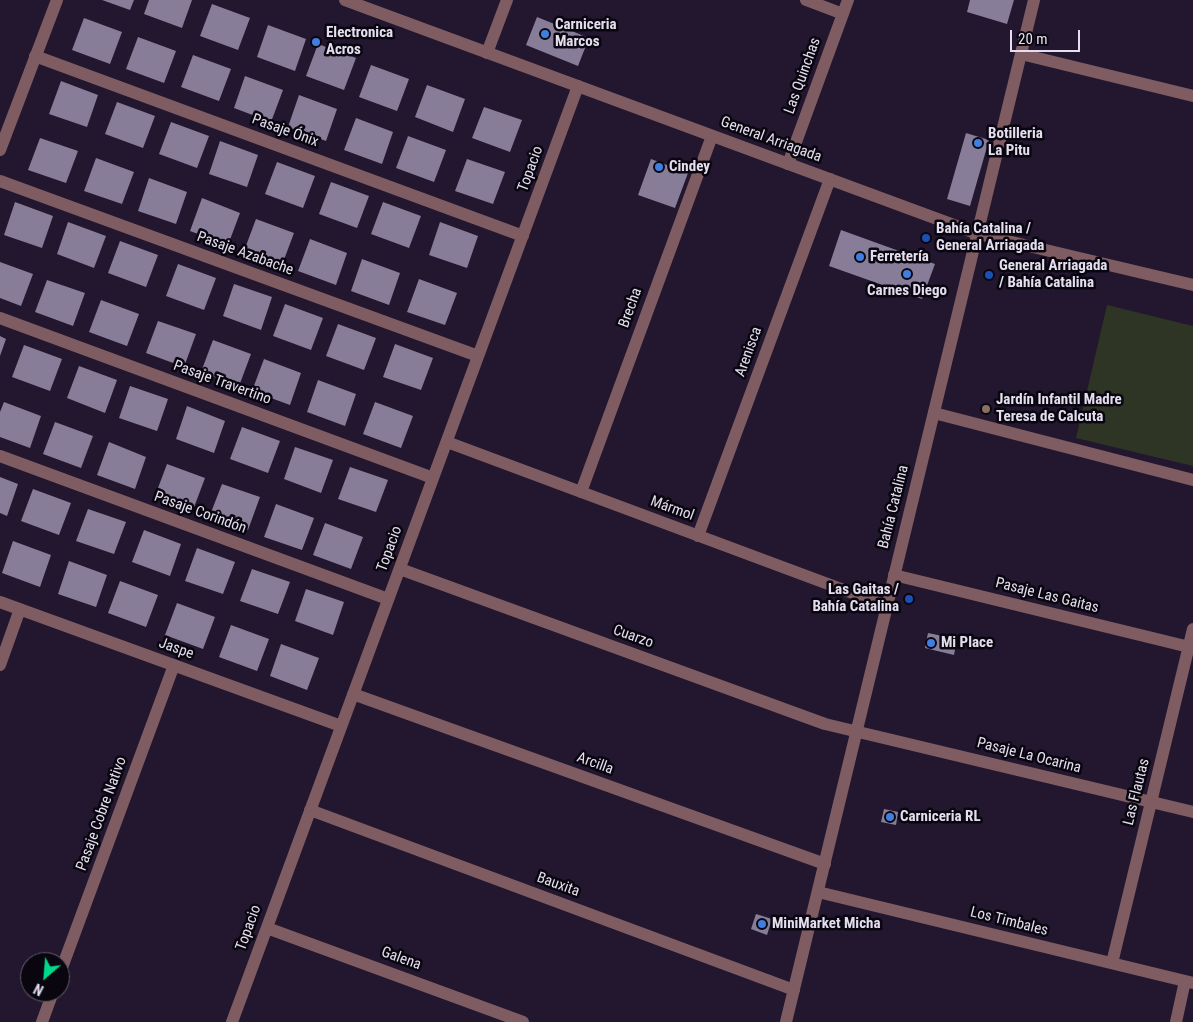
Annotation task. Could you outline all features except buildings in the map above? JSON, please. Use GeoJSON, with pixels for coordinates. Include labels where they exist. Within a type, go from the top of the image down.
{"type":"FeatureCollection","features":[{"type":"Feature","properties":{"kind":"street"},"geometry":{"type":"LineString","coordinates":[[0,150],[57,0]]}},
{"type":"Feature","properties":{"kind":"street","name":"General Arriagada"},"geometry":{"type":"LineString","coordinates":[[345,0],[978,234],[1193,285]]}},
{"type":"Feature","properties":{"kind":"street"},"geometry":{"type":"LineString","coordinates":[[487,52],[507,0]]}},
{"type":"Feature","properties":{"kind":"street"},"geometry":{"type":"LineString","coordinates":[[806,0],[843,14]]}},
{"type":"Feature","properties":{"kind":"street","name":"Las Quinchas"},"geometry":{"type":"LineString","coordinates":[[788,164],[848,0]]}},
{"type":"Feature","properties":{"kind":"street","name":"Bahía Catalina"},"geometry":{"type":"LineString","coordinates":[[786,1022],[1034,0]]}},
{"type":"Feature","properties":{"kind":"street"},"geometry":{"type":"LineString","coordinates":[[1021,54],[1193,96]]}},
{"type":"Feature","properties":{"kind":"street","name":"Pasaje Ónix"},"geometry":{"type":"LineString","coordinates":[[35,56],[523,236]]}},
{"type":"Feature","properties":{"kind":"street","name":"Topacio"},"geometry":{"type":"LineString","coordinates":[[232,1022],[578,86]]}},
{"type":"Feature","properties":{"kind":"street","name":"Brecha"},"geometry":{"type":"LineString","coordinates":[[581,492],[712,136]]}},
{"type":"Feature","properties":{"kind":"street","name":"Arenisca"},"geometry":{"type":"LineString","coordinates":[[698,536],[830,180]]}},
{"type":"Feature","properties":{"kind":"street","name":"Pasaje Azabache"},"geometry":{"type":"LineString","coordinates":[[0,181],[478,356]]}},
{"type":"Feature","properties":{"kind":"street","name":"Pasaje Travertino"},"geometry":{"type":"LineString","coordinates":[[0,318],[433,478]]}},
{"type":"Feature","properties":{"kind":"street"},"geometry":{"type":"LineString","coordinates":[[934,413],[1193,480]]}},
{"type":"Feature","properties":{"kind":"street","name":"Mármol"},"geometry":{"type":"LineString","coordinates":[[447,442],[887,606]]}},
{"type":"Feature","properties":{"kind":"street","name":"Pasaje Corindón"},"geometry":{"type":"LineString","coordinates":[[0,456],[388,599]]}},
{"type":"Feature","properties":{"kind":"street","name":"Cuarzo"},"geometry":{"type":"LineString","coordinates":[[400,569],[825,724],[857,732]]}},
{"type":"Feature","properties":{"kind":"street","name":"Pasaje Las Gaitas"},"geometry":{"type":"LineString","coordinates":[[894,575],[1191,648]]}},
{"type":"Feature","properties":{"kind":"street","name":"Jaspe"},"geometry":{"type":"LineString","coordinates":[[0,602],[342,726]]}},
{"type":"Feature","properties":{"kind":"street"},"geometry":{"type":"LineString","coordinates":[[0,665],[20,609]]}},
{"type":"Feature","properties":{"kind":"street","name":"Las Flautas"},"geometry":{"type":"LineString","coordinates":[[1112,963],[1191,648],[1193,629]]}},
{"type":"Feature","properties":{"kind":"street","name":"Pasaje Cobre Nativo"},"geometry":{"type":"LineString","coordinates":[[68,952],[174,665]]}},
{"type":"Feature","properties":{"kind":"street","name":"Arcilla"},"geometry":{"type":"LineString","coordinates":[[354,694],[825,864]]}},
{"type":"Feature","properties":{"kind":"street","name":"Pasaje La Ocarina"},"geometry":{"type":"LineString","coordinates":[[857,732],[1193,812]]}},
{"type":"Feature","properties":{"kind":"street","name":"Bauxita"},"geometry":{"type":"LineString","coordinates":[[310,810],[794,990]]}},
{"type":"Feature","properties":{"kind":"street","name":"Los Timbales"},"geometry":{"type":"LineString","coordinates":[[818,892],[1189,982]]}},
{"type":"Feature","properties":{"kind":"street","name":"Galena"},"geometry":{"type":"LineString","coordinates":[[267,928],[523,1022]]}},
{"type":"Feature","properties":{"kind":"street"},"geometry":{"type":"LineString","coordinates":[[1176,1022],[1189,982]]}},
{"type":"Feature","properties":{"kind":"street"},"geometry":{"type":"LineString","coordinates":[[42,1022],[49,1002]]}},
{"type":"Feature","properties":{"kind":"green space"},"geometry":{"type":"Polygon","coordinates":[[[1107,305],[1193,326],[1193,466],[1076,438],[1107,305]]]}},
{"type":"Feature","properties":{"kind":"place","name":"Carniceria Marcos"},"geometry":{"type":"Point","coordinates":[545,34]}},
{"type":"Feature","properties":{"kind":"place","name":"Electronica Acros"},"geometry":{"type":"Point","coordinates":[316,42]}},
{"type":"Feature","properties":{"kind":"place","name":"Botilleria La Pitu"},"geometry":{"type":"Point","coordinates":[978,143]}},
{"type":"Feature","properties":{"kind":"place","name":"Cindey"},"geometry":{"type":"Point","coordinates":[659,167]}},
{"type":"Feature","properties":{"kind":"place","name":"Bahía Catalina / General Arriagada"},"geometry":{"type":"Point","coordinates":[926,238]}},
{"type":"Feature","properties":{"kind":"place","name":"Ferretería"},"geometry":{"type":"Point","coordinates":[860,257]}},
{"type":"Feature","properties":{"kind":"place","name":"Carnes Diego"},"geometry":{"type":"Point","coordinates":[907,274]}},
{"type":"Feature","properties":{"kind":"place","name":"General Arriagada / Bahía Catalina"},"geometry":{"type":"Point","coordinates":[989,275]}},
{"type":"Feature","properties":{"kind":"place","name":"Jardín Infantil Madre Teresa de Calcuta"},"geometry":{"type":"Point","coordinates":[986,409]}},
{"type":"Feature","properties":{"kind":"place","name":"Las Gaitas / Bahía Catalina"},"geometry":{"type":"Point","coordinates":[909,599]}},
{"type":"Feature","properties":{"kind":"place","name":"Mi Place"},"geometry":{"type":"Point","coordinates":[931,643]}},
{"type":"Feature","properties":{"kind":"place","name":"Carniceria RL"},"geometry":{"type":"Point","coordinates":[890,817]}},
{"type":"Feature","properties":{"kind":"place","name":"MiniMarket Micha"},"geometry":{"type":"Point","coordinates":[762,924]}}]}
